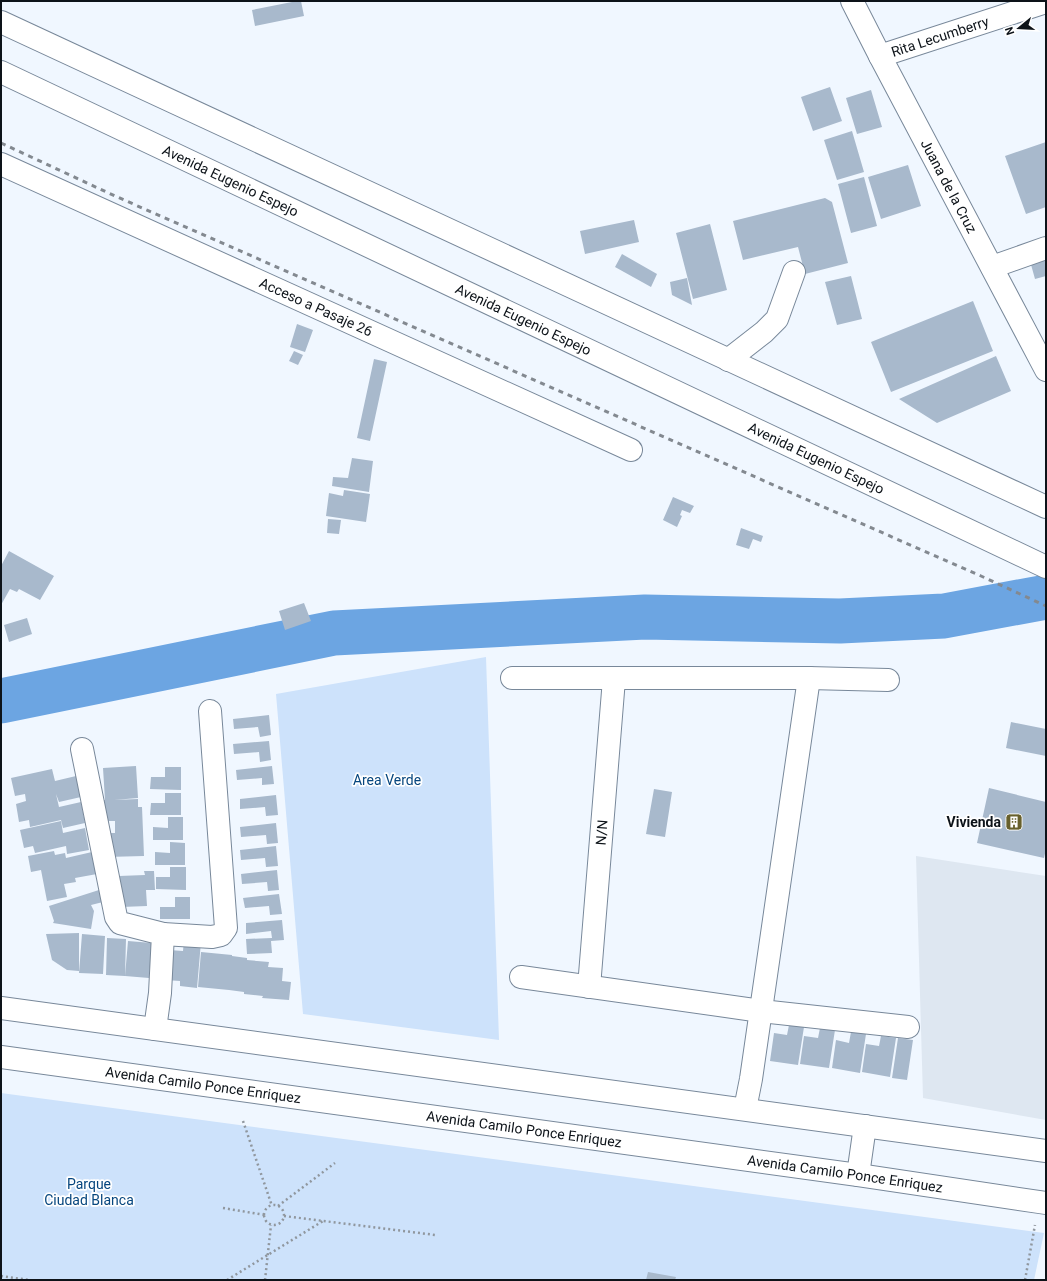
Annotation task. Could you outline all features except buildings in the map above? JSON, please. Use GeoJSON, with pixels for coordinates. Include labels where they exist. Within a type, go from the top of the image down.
{"type":"FeatureCollection","features":[{"type":"Feature","properties":{"kind":"main road","name":"Juana de la Cruz"},"geometry":{"type":"LineString","coordinates":[[852,1],[1046,370]]}},
{"type":"Feature","properties":{"kind":"main road","name":"Rita Lecumberry"},"geometry":{"type":"LineString","coordinates":[[880,56],[1046,2]]}},
{"type":"Feature","properties":{"kind":"main road"},"geometry":{"type":"LineString","coordinates":[[1,22],[1046,507]]}},
{"type":"Feature","properties":{"kind":"main road","name":"Avenida Eugenio Espejo"},"geometry":{"type":"LineString","coordinates":[[1,72],[1046,567]]}},
{"type":"Feature","properties":{"kind":"main road","name":"Acceso a Pasaje 26"},"geometry":{"type":"LineString","coordinates":[[1,164],[631,450]]}},
{"type":"Feature","properties":{"kind":"main road"},"geometry":{"type":"LineString","coordinates":[[992,267],[1046,248]]}},
{"type":"Feature","properties":{"kind":"main road"},"geometry":{"type":"LineString","coordinates":[[728,360],[764,332],[777,319],[794,272]]}},
{"type":"Feature","properties":{"kind":"main road"},"geometry":{"type":"LineString","coordinates":[[512,678],[809,678],[888,680]]}},
{"type":"Feature","properties":{"kind":"main road"},"geometry":{"type":"LineString","coordinates":[[746,1109],[809,678]]}},
{"type":"Feature","properties":{"kind":"main road","name":"N/N"},"geometry":{"type":"LineString","coordinates":[[589,987],[614,679]]}},
{"type":"Feature","properties":{"kind":"main road"},"geometry":{"type":"LineString","coordinates":[[82,749],[116,917],[120,923],[163,934],[212,937],[221,935],[226,928],[210,711]]}},
{"type":"Feature","properties":{"kind":"main road"},"geometry":{"type":"LineString","coordinates":[[155,1029],[160,993],[163,934]]}},
{"type":"Feature","properties":{"kind":"main road"},"geometry":{"type":"LineString","coordinates":[[521,977],[761,1011],[908,1026]]}},
{"type":"Feature","properties":{"kind":"main road"},"geometry":{"type":"LineString","coordinates":[[1,1008],[1046,1151]]}},
{"type":"Feature","properties":{"kind":"main road","name":"Avenida Camilo Ponce Enriquez"},"geometry":{"type":"LineString","coordinates":[[1,1057],[858,1175],[1046,1203]]}},
{"type":"Feature","properties":{"kind":"main road"},"geometry":{"type":"LineString","coordinates":[[858,1175],[865,1126]]}},
{"type":"Feature","properties":{"kind":"path"},"geometry":{"type":"LineString","coordinates":[[243,1121],[272,1206]]}},
{"type":"Feature","properties":{"kind":"path"},"geometry":{"type":"LineString","coordinates":[[278,1206],[284,1212],[284,1216],[280,1224],[271,1225],[265,1219],[268,1208],[278,1206],[335,1163]]}},
{"type":"Feature","properties":{"kind":"path"},"geometry":{"type":"LineString","coordinates":[[223,1208],[265,1215]]}},
{"type":"Feature","properties":{"kind":"path"},"geometry":{"type":"LineString","coordinates":[[284,1216],[435,1235]]}},
{"type":"Feature","properties":{"kind":"path"},"geometry":{"type":"LineString","coordinates":[[227,1280],[324,1221]]}},
{"type":"Feature","properties":{"kind":"path"},"geometry":{"type":"LineString","coordinates":[[265,1280],[271,1225]]}},
{"type":"Feature","properties":{"kind":"path"},"geometry":{"type":"LineString","coordinates":[[1,1276],[29,1280]]}},
{"type":"Feature","properties":{"kind":"shaded area"},"geometry":{"type":"Polygon","coordinates":[[[916,856],[1046,876],[1046,1120],[923,1098],[916,856]]]}},
{"type":"Feature","properties":{"kind":"green space","name":"Area Verde"},"geometry":{"type":"Polygon","coordinates":[[[486,657],[499,1040],[303,1014],[276,694],[486,657]]]}},
{"type":"Feature","properties":{"kind":"green space","name":"Parque Ciudad Blanca"},"geometry":{"type":"Polygon","coordinates":[[[1,1093],[1044,1233],[1034,1280],[1,1280],[1,1093]]]}},
{"type":"Feature","properties":{"kind":"waterway"},"geometry":{"type":"LineString","coordinates":[[1,701],[334,633],[645,617],[840,621],[944,616],[1046,597]]}},
{"type":"Feature","properties":{"kind":"railway"},"geometry":{"type":"LineString","coordinates":[[1,143],[115,196],[981,576],[1046,606]]}},
{"type":"Feature","properties":{"kind":"place","name":"Vivienda"},"geometry":{"type":"Point","coordinates":[1014,822]}}]}
